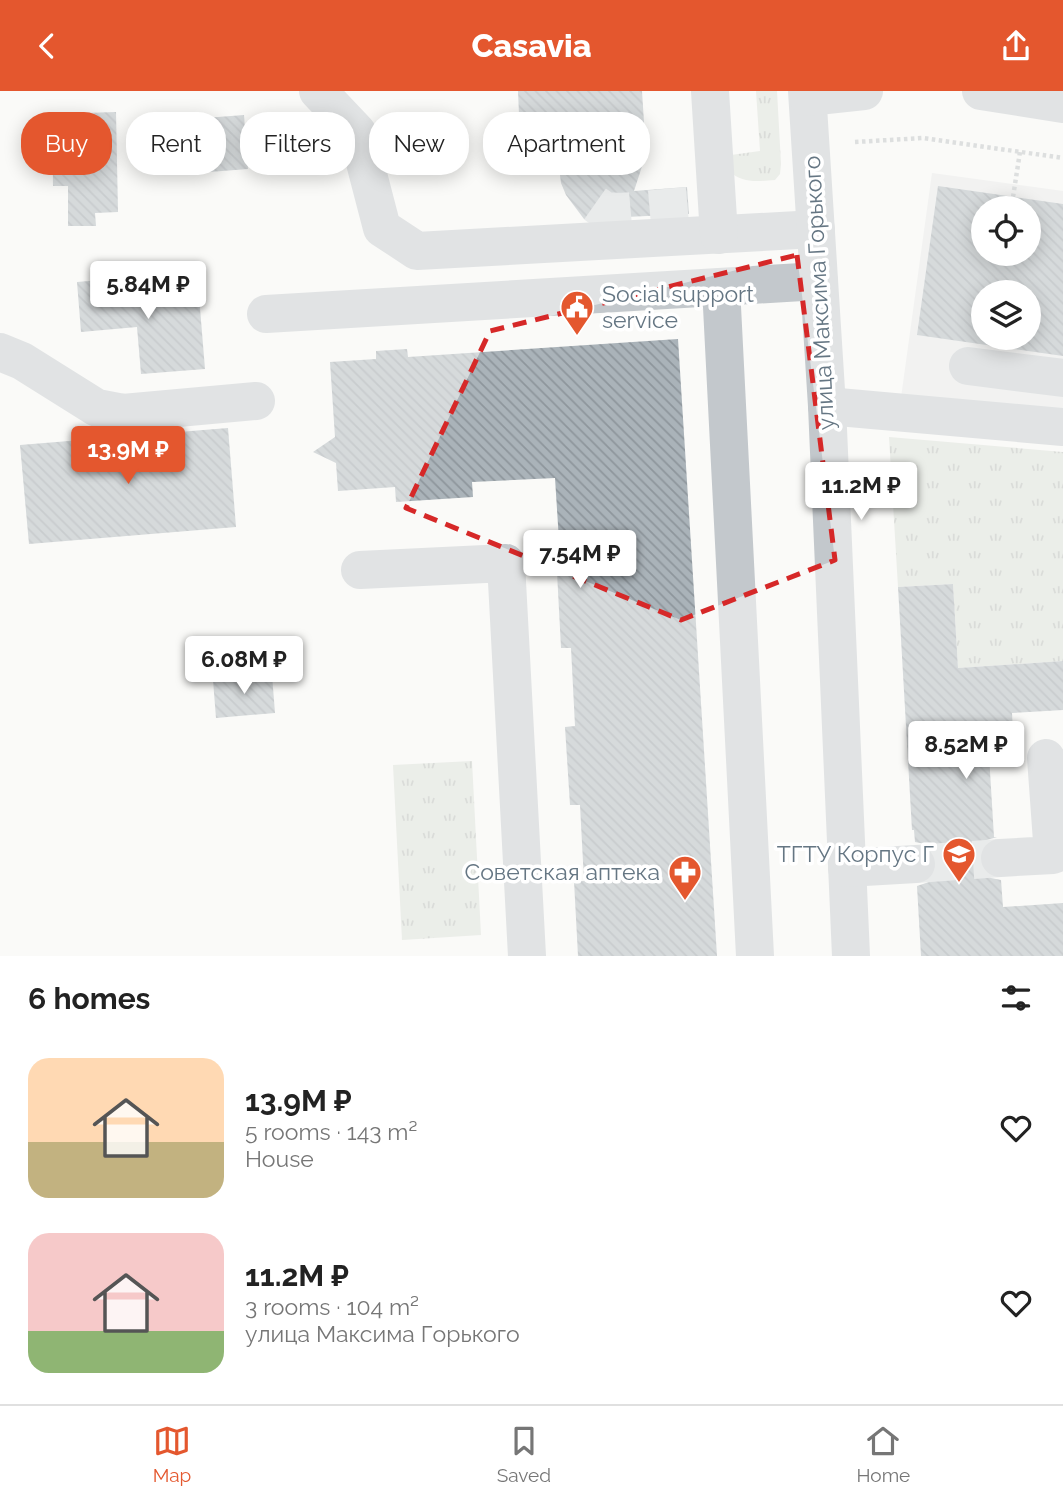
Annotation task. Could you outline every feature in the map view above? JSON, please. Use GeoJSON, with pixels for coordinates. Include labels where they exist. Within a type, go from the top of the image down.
{"type":"FeatureCollection","features":[{"type":"Feature","properties":{"kind":"street"},"geometry":{"type":"LineString","coordinates":[[318,91],[357,132],[382,228],[417,251],[708,214],[816,229]]}},
{"type":"Feature","properties":{"kind":"street"},"geometry":{"type":"LineString","coordinates":[[708,214],[709,91]]}},
{"type":"Feature","properties":{"kind":"street"},"geometry":{"type":"LineString","coordinates":[[808,94],[861,91]]}},
{"type":"Feature","properties":{"kind":"street"},"geometry":{"type":"LineString","coordinates":[[981,91],[1063,104]]}},
{"type":"Feature","properties":{"kind":"street","name":"улица Максима Горького"},"geometry":{"type":"LineString","coordinates":[[808,94],[827,407],[851,956]]}},
{"type":"Feature","properties":{"kind":"street"},"geometry":{"type":"LineString","coordinates":[[266,314],[819,281]]}},
{"type":"Feature","properties":{"kind":"street"},"geometry":{"type":"LineString","coordinates":[[721,287],[755,956]]}},
{"type":"Feature","properties":{"kind":"street"},"geometry":{"type":"LineString","coordinates":[[0,352],[22,361],[97,408],[123,413],[256,401]]}},
{"type":"Feature","properties":{"kind":"street"},"geometry":{"type":"LineString","coordinates":[[968,366],[1063,378]]}},
{"type":"Feature","properties":{"kind":"street"},"geometry":{"type":"LineString","coordinates":[[827,407],[1063,427]]}},
{"type":"Feature","properties":{"kind":"street"},"geometry":{"type":"LineString","coordinates":[[360,570],[506,563],[527,956]]}},
{"type":"Feature","properties":{"kind":"street"},"geometry":{"type":"LineString","coordinates":[[1000,858],[1053,855],[1046,758]]}},
{"type":"Feature","properties":{"kind":"street"},"geometry":{"type":"LineString","coordinates":[[847,868],[916,864]]}},
{"type":"Feature","properties":{"kind":"path"},"geometry":{"type":"LineString","coordinates":[[855,142],[923,138],[1063,158]]}},
{"type":"Feature","properties":{"kind":"path"},"geometry":{"type":"LineString","coordinates":[[1013,196],[1020,152]]}},
{"type":"Feature","properties":{"kind":"highlighted area"},"geometry":{"type":"Polygon","coordinates":[[[797,255],[835,560],[681,620],[406,508],[490,331],[797,255]]]}},
{"type":"Feature","properties":{"kind":"shaded area"},"geometry":{"type":"Polygon","coordinates":[[[932,173],[1063,191],[1063,419],[900,405],[932,173]]]}},
{"type":"Feature","properties":{"kind":"green space"},"geometry":{"type":"Polygon","coordinates":[[[756,91],[777,91],[781,164],[780,174],[775,180],[745,180],[729,171],[731,155],[760,151],[756,91]]]}},
{"type":"Feature","properties":{"kind":"green space"},"geometry":{"type":"Polygon","coordinates":[[[889,437],[1063,452],[1063,661],[958,668],[953,584],[898,587],[889,437]]]}},
{"type":"Feature","properties":{"kind":"green space"},"geometry":{"type":"Polygon","coordinates":[[[472,761],[481,935],[402,940],[393,765],[472,761]]]}},
{"type":"Feature","properties":{"kind":"building"},"geometry":{"type":"Polygon","coordinates":[[[518,91],[642,91],[643,112],[519,112],[518,91]]]}},
{"type":"Feature","properties":{"kind":"building"},"geometry":{"type":"Polygon","coordinates":[[[112,112],[116,112],[118,212],[95,213],[96,226],[68,226],[68,186],[53,186],[53,175],[112,175],[112,112]]]}},
{"type":"Feature","properties":{"kind":"building"},"geometry":{"type":"Polygon","coordinates":[[[240,115],[240,170],[226,171],[226,116],[240,115]]]}},
{"type":"Feature","properties":{"kind":"building"},"geometry":{"type":"Polygon","coordinates":[[[560,175],[639,175],[634,191],[687,187],[689,214],[584,219],[566,195],[560,175]]]}},
{"type":"Feature","properties":{"kind":"building"},"geometry":{"type":"Polygon","coordinates":[[[938,186],[1007,196],[971,196],[971,266],[1041,266],[1041,201],[1063,204],[1063,356],[1021,350],[1041,350],[1041,280],[971,280],[971,343],[917,335],[938,186]]]}},
{"type":"Feature","properties":{"kind":"building"},"geometry":{"type":"Polygon","coordinates":[[[137,277],[138,289],[198,284],[205,369],[141,374],[137,327],[81,332],[77,282],[137,277]]]}},
{"type":"Feature","properties":{"kind":"building"},"geometry":{"type":"Polygon","coordinates":[[[678,339],[717,956],[578,956],[574,881],[584,881],[580,805],[570,805],[565,727],[575,726],[571,648],[561,648],[557,572],[561,572],[555,478],[472,482],[473,497],[396,502],[395,487],[338,491],[336,463],[313,452],[335,437],[330,362],[376,359],[376,351],[407,349],[408,357],[678,339]]]}},
{"type":"Feature","properties":{"kind":"building"},"geometry":{"type":"Polygon","coordinates":[[[228,428],[236,527],[29,544],[20,445],[228,428]]]}},
{"type":"Feature","properties":{"kind":"building"},"geometry":{"type":"Polygon","coordinates":[[[953,584],[958,668],[1063,661],[1063,710],[1012,713],[1014,753],[989,755],[994,837],[997,837],[987,840],[978,859],[982,871],[991,878],[1001,880],[1003,907],[1063,903],[1063,956],[921,956],[917,886],[929,882],[936,873],[938,863],[934,851],[925,844],[915,842],[912,830],[898,587],[953,584]]]}},
{"type":"Feature","properties":{"kind":"building"},"geometry":{"type":"Polygon","coordinates":[[[272,675],[275,713],[216,718],[213,680],[272,675]]]}},
{"type":"Feature","properties":{"kind":"tunnel"},"geometry":{"type":"LineString","coordinates":[[595,204],[605,211],[620,212],[688,206]]}},
{"type":"Feature","properties":{"kind":"tunnel"},"geometry":{"type":"LineString","coordinates":[[916,864],[1000,858]]}},
{"type":"Feature","properties":{"kind":"place","name":"Social support service"},"geometry":{"type":"Point","coordinates":[577,337]}},
{"type":"Feature","properties":{"kind":"place","name":"ТГТУ Корпус Г"},"geometry":{"type":"Point","coordinates":[959,884]}},
{"type":"Feature","properties":{"kind":"place","name":"Советская аптека"},"geometry":{"type":"Point","coordinates":[685,902]}}]}
